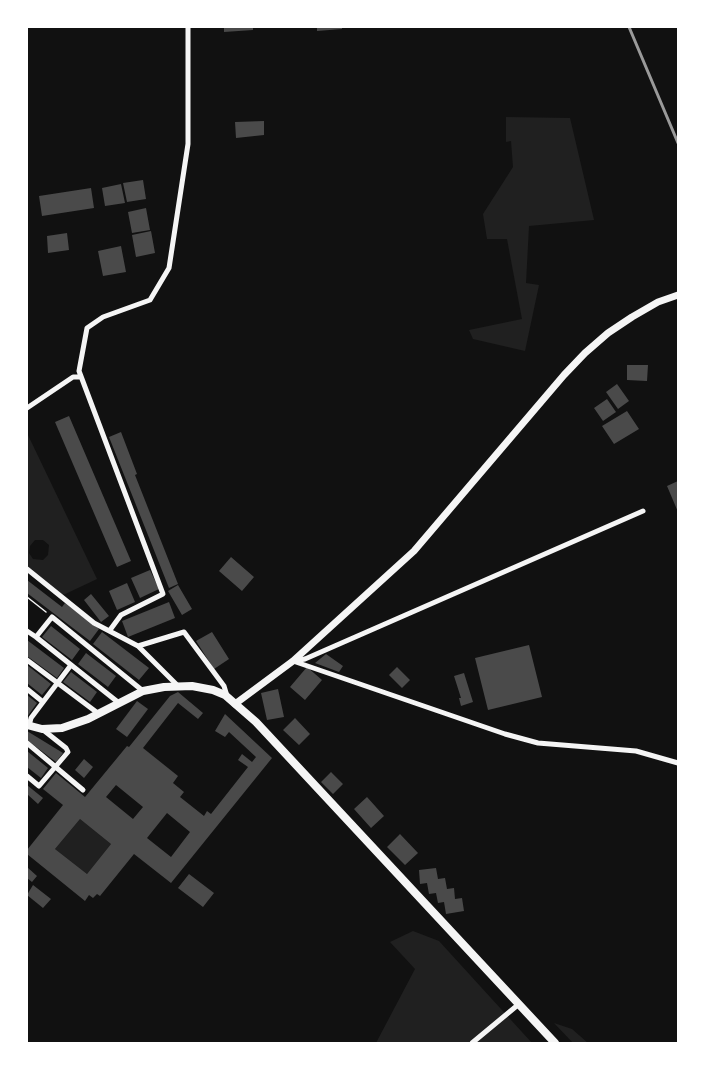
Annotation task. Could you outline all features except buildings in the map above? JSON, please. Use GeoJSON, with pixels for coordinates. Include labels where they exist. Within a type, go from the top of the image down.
{"type":"FeatureCollection","features":[{"type":"Feature","properties":{"kind":"main road"},"geometry":{"type":"LineString","coordinates":[[28,726],[42,729],[63,728],[99,714],[143,691],[177,686],[213,690],[227,698],[256,722],[555,1043]]}},
{"type":"Feature","properties":{"kind":"street"},"geometry":{"type":"LineString","coordinates":[[110,630],[121,615],[163,594],[79,371],[87,328],[103,317],[150,300],[169,268],[188,144],[188,27]]}},
{"type":"Feature","properties":{"kind":"street"},"geometry":{"type":"LineString","coordinates":[[235,704],[292,661],[414,550],[585,353],[632,316],[658,302],[678,295]]}},
{"type":"Feature","properties":{"kind":"street"},"geometry":{"type":"LineString","coordinates":[[27,408],[73,377],[81,376]]}},
{"type":"Feature","properties":{"kind":"street"},"geometry":{"type":"LineString","coordinates":[[292,661],[305,659],[642,511]]}},
{"type":"Feature","properties":{"kind":"street"},"geometry":{"type":"LineString","coordinates":[[27,569],[94,623],[138,646],[177,686]]}},
{"type":"Feature","properties":{"kind":"street"},"geometry":{"type":"LineString","coordinates":[[36,638],[52,617],[143,691]]}},
{"type":"Feature","properties":{"kind":"street"},"geometry":{"type":"LineString","coordinates":[[27,631],[119,703]]}},
{"type":"Feature","properties":{"kind":"street"},"geometry":{"type":"LineString","coordinates":[[138,646],[184,632],[224,686],[227,698]]}},
{"type":"Feature","properties":{"kind":"street"},"geometry":{"type":"LineString","coordinates":[[27,660],[99,714]]}},
{"type":"Feature","properties":{"kind":"street"},"geometry":{"type":"LineString","coordinates":[[292,661],[505,734],[538,742],[636,751],[678,763]]}},
{"type":"Feature","properties":{"kind":"street"},"geometry":{"type":"LineString","coordinates":[[28,726],[31,718],[71,665]]}},
{"type":"Feature","properties":{"kind":"street"},"geometry":{"type":"LineString","coordinates":[[27,689],[43,702]]}},
{"type":"Feature","properties":{"kind":"street"},"geometry":{"type":"LineString","coordinates":[[27,776],[39,786],[68,752],[42,729]]}},
{"type":"Feature","properties":{"kind":"street"},"geometry":{"type":"LineString","coordinates":[[27,743],[83,790]]}},
{"type":"Feature","properties":{"kind":"street"},"geometry":{"type":"LineString","coordinates":[[472,1043],[519,1004]]}},
{"type":"Feature","properties":{"kind":"path"},"geometry":{"type":"LineString","coordinates":[[27,597],[52,617]]}},
{"type":"Feature","properties":{"kind":"shaded area"},"geometry":{"type":"Polygon","coordinates":[[[506,117],[570,118],[594,220],[529,226],[526,283],[539,285],[525,351],[473,339],[469,330],[522,319],[507,239],[487,239],[483,214],[513,167],[511,141],[506,142],[506,117]]]}},
{"type":"Feature","properties":{"kind":"shaded area"},"geometry":{"type":"Polygon","coordinates":[[[27,433],[97,579],[63,595],[27,566],[27,433]],[[35,540],[30,546],[29,553],[33,559],[43,560],[48,555],[49,545],[43,540],[35,540]]]}},
{"type":"Feature","properties":{"kind":"shaded area"},"geometry":{"type":"Polygon","coordinates":[[[80,819],[111,844],[87,874],[55,849],[80,819]]]}},
{"type":"Feature","properties":{"kind":"shaded area"},"geometry":{"type":"Polygon","coordinates":[[[413,931],[439,941],[532,1043],[376,1043],[415,969],[390,942],[413,931]]]}},
{"type":"Feature","properties":{"kind":"shaded area"},"geometry":{"type":"Polygon","coordinates":[[[554,1023],[572,1029],[588,1043],[573,1043],[554,1023]]]}},
{"type":"Feature","properties":{"kind":"railway"},"geometry":{"type":"LineString","coordinates":[[629,27],[678,143]]}}]}
